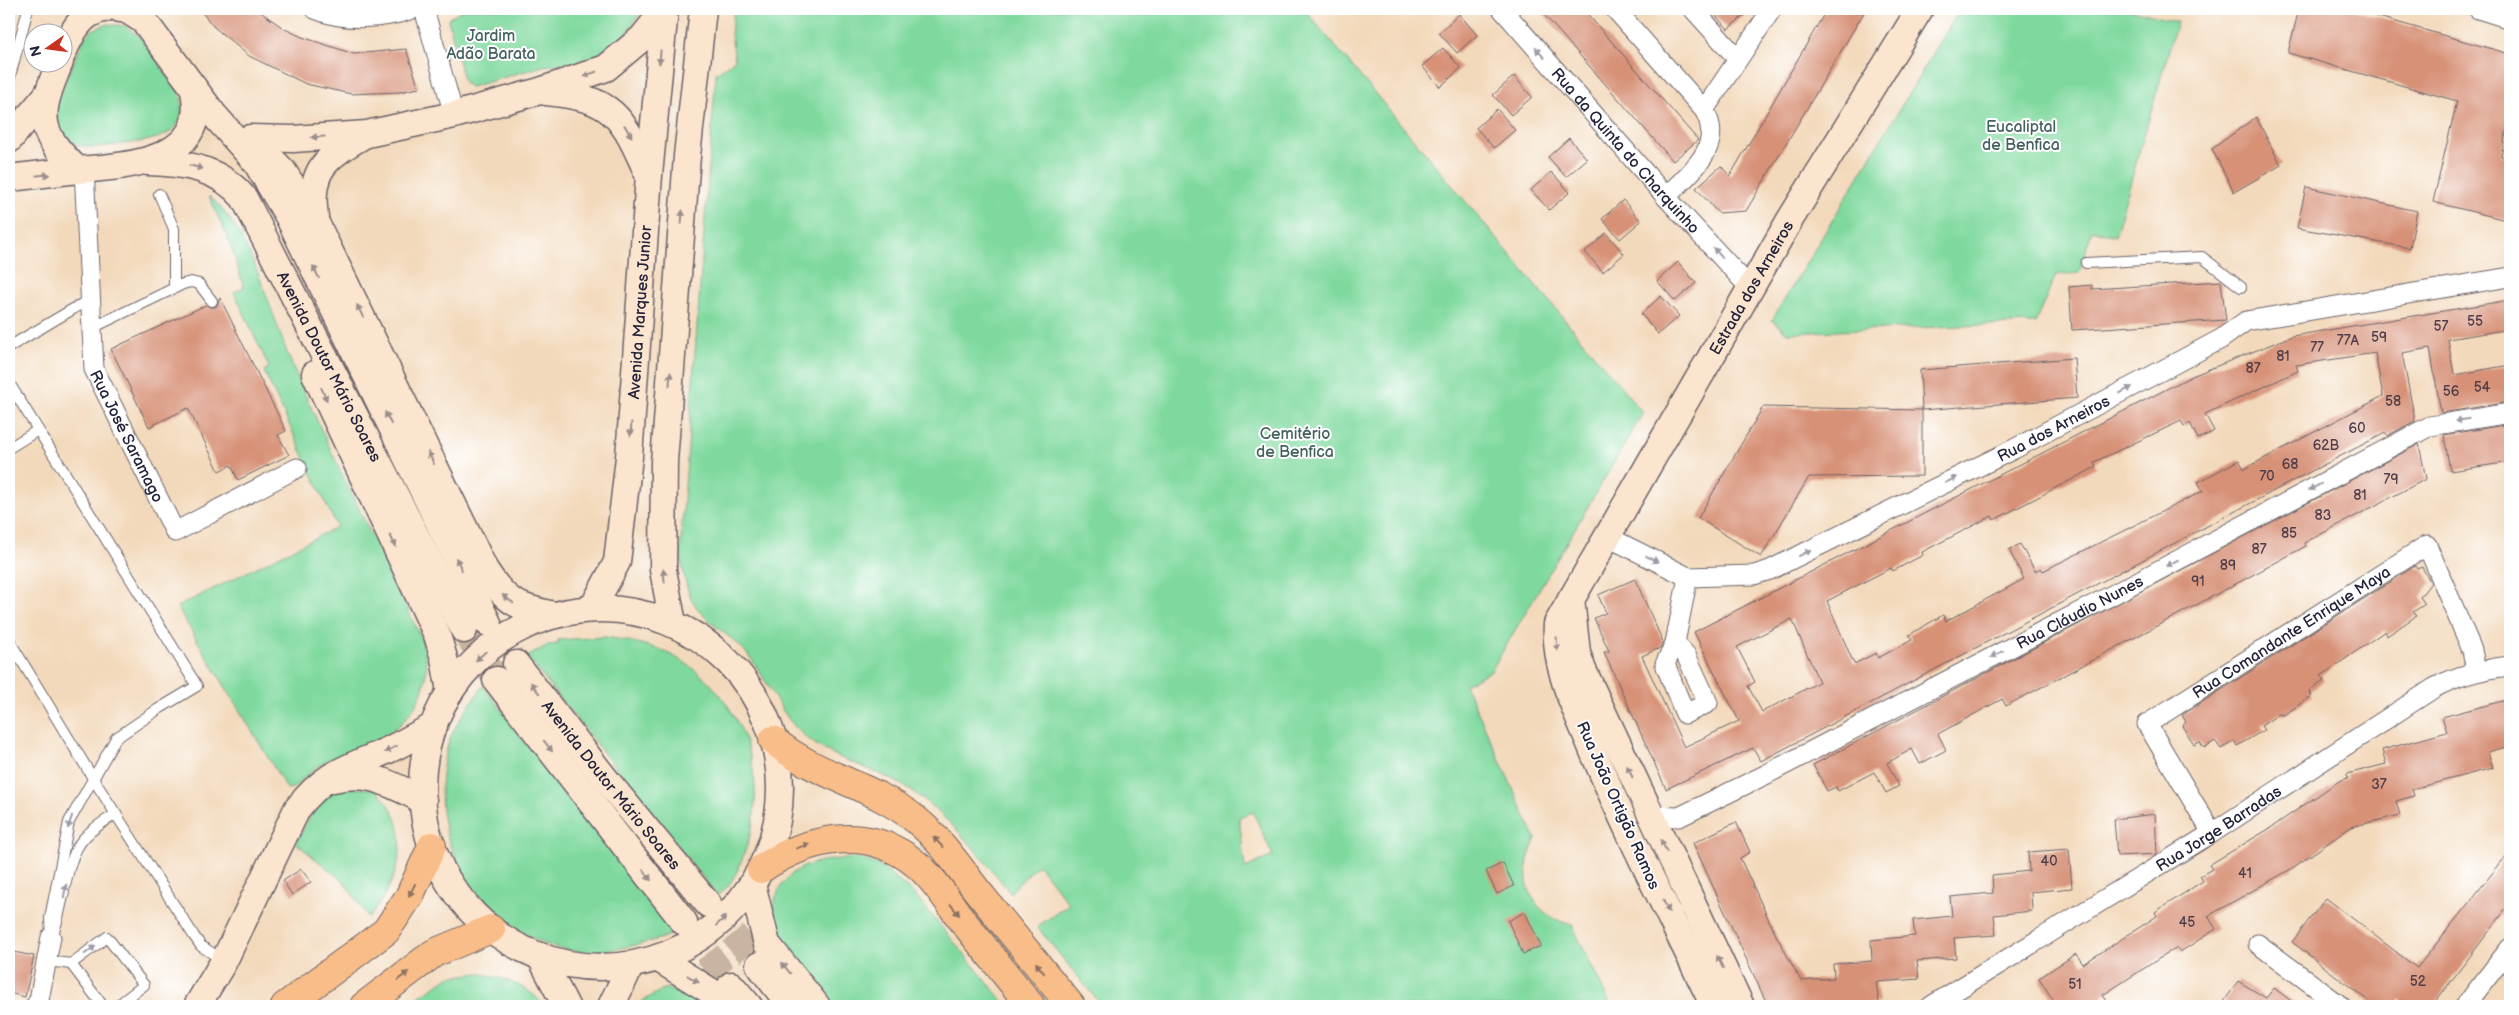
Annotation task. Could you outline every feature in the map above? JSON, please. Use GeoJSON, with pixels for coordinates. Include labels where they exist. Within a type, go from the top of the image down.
{"type":"FeatureCollection","features":[{"type":"Feature","properties":{"kind":"highway"},"geometry":{"type":"LineString","coordinates":[[773,740],[814,768],[854,783],[890,801],[916,820],[941,845],[1071,1006]]}},
{"type":"Feature","properties":{"kind":"highway"},"geometry":{"type":"LineString","coordinates":[[756,876],[782,856],[804,845],[830,839],[852,838],[873,842],[903,855],[926,875],[1031,1006]]}},
{"type":"Feature","properties":{"kind":"highway"},"geometry":{"type":"LineString","coordinates":[[285,1006],[386,931],[410,894],[432,846]]}},
{"type":"Feature","properties":{"kind":"highway"},"geometry":{"type":"LineString","coordinates":[[364,1006],[434,953],[490,928]]}},
{"type":"Feature","properties":{"kind":"main road"},"geometry":{"type":"LineString","coordinates":[[72,25],[76,9]]}},
{"type":"Feature","properties":{"kind":"main road"},"geometry":{"type":"LineString","coordinates":[[72,36],[82,19],[96,10],[104,9]]}},
{"type":"Feature","properties":{"kind":"main road"},"geometry":{"type":"LineString","coordinates":[[120,9],[140,15],[192,86],[238,134],[283,171],[315,221],[484,570],[505,597],[519,606],[554,615]]}},
{"type":"Feature","properties":{"kind":"main road"},"geometry":{"type":"LineString","coordinates":[[238,134],[293,139],[367,134],[454,115],[540,91],[606,68],[642,38],[665,9]]}},
{"type":"Feature","properties":{"kind":"main road","name":"Avenida Marques Junior"},"geometry":{"type":"LineString","coordinates":[[592,609],[617,562],[629,457],[649,176],[665,9]]}},
{"type":"Feature","properties":{"kind":"main road"},"geometry":{"type":"LineString","coordinates":[[673,624],[663,570],[664,462],[693,100],[703,9]]}},
{"type":"Feature","properties":{"kind":"main road","name":"Estrada dos Arneiros"},"geometry":{"type":"LineString","coordinates":[[1588,569],[1791,218],[1920,9]]}},
{"type":"Feature","properties":{"kind":"main road"},"geometry":{"type":"LineString","coordinates":[[56,72],[46,96],[43,113],[51,141],[81,169]]}},
{"type":"Feature","properties":{"kind":"main road"},"geometry":{"type":"LineString","coordinates":[[9,178],[148,162],[179,144],[194,125],[197,104],[192,86]]}},
{"type":"Feature","properties":{"kind":"main road"},"geometry":{"type":"LineString","coordinates":[[540,91],[571,94],[591,100],[611,111],[626,126],[649,176]]}},
{"type":"Feature","properties":{"kind":"main road"},"geometry":{"type":"LineString","coordinates":[[9,140],[46,96]]}},
{"type":"Feature","properties":{"kind":"main road","name":"Avenida Doutor Mário Soares"},"geometry":{"type":"LineString","coordinates":[[238,134],[288,216],[488,623]]}},
{"type":"Feature","properties":{"kind":"main road"},"geometry":{"type":"LineString","coordinates":[[315,221],[313,198],[315,177],[325,162],[339,150],[367,134]]}},
{"type":"Feature","properties":{"kind":"main road","name":"Avenida Doutor Mário Soares"},"geometry":{"type":"LineString","coordinates":[[148,162],[191,165],[210,171],[233,185],[244,198],[464,630]]}},
{"type":"Feature","properties":{"kind":"main road"},"geometry":{"type":"LineString","coordinates":[[263,234],[306,355],[437,634],[444,658],[450,692]]}},
{"type":"Feature","properties":{"kind":"main road","name":"Rua João Ortigão Ramos"},"geometry":{"type":"LineString","coordinates":[[1588,569],[1557,624],[1558,657],[1577,713],[1637,815],[1741,1006]]}},
{"type":"Feature","properties":{"kind":"main road"},"geometry":{"type":"LineString","coordinates":[[592,609],[638,613],[673,624],[707,644],[736,671],[758,703],[773,740],[778,761],[779,806],[776,828],[756,876],[738,903],[714,926],[680,949],[631,965],[600,967],[570,964],[540,956],[514,944],[490,928],[466,905],[446,877],[432,846],[423,800],[426,750],[434,726],[450,692],[466,671],[484,652],[506,636],[529,624],[554,615],[592,609]]}},
{"type":"Feature","properties":{"kind":"main road","name":"Avenida Doutor Mário Soares"},"geometry":{"type":"LineString","coordinates":[[684,922],[506,672],[607,781],[708,904]]}},
{"type":"Feature","properties":{"kind":"main road"},"geometry":{"type":"LineString","coordinates":[[197,1006],[224,961],[297,809],[309,793],[347,766],[387,751],[434,726]]}},
{"type":"Feature","properties":{"kind":"main road"},"geometry":{"type":"LineString","coordinates":[[324,781],[346,776],[365,775],[386,782],[423,800]]}},
{"type":"Feature","properties":{"kind":"main road","name":"Rua João Ortigão Ramos"},"geometry":{"type":"LineString","coordinates":[[1637,815],[1714,1006]]}},
{"type":"Feature","properties":{"kind":"main road"},"geometry":{"type":"LineString","coordinates":[[756,876],[766,944],[817,1006]]}},
{"type":"Feature","properties":{"kind":"main road"},"geometry":{"type":"LineString","coordinates":[[540,956],[566,1006]]}},
{"type":"Feature","properties":{"kind":"main road"},"geometry":{"type":"LineString","coordinates":[[657,958],[712,992],[728,996],[749,1006]]}},
{"type":"Feature","properties":{"kind":"main road"},"geometry":{"type":"LineString","coordinates":[[611,1006],[631,965]]}},
{"type":"Feature","properties":{"kind":"main road"},"geometry":{"type":"LineString","coordinates":[[759,965],[791,1006]]}},
{"type":"Feature","properties":{"kind":"street"},"geometry":{"type":"LineString","coordinates":[[315,9],[359,18],[381,16],[414,9]]}},
{"type":"Feature","properties":{"kind":"street"},"geometry":{"type":"LineString","coordinates":[[424,9],[454,115]]}},
{"type":"Feature","properties":{"kind":"street","name":"Rua da Quinta do Charquinho"},"geometry":{"type":"LineString","coordinates":[[1502,9],[1666,197],[1751,289]]}},
{"type":"Feature","properties":{"kind":"street"},"geometry":{"type":"LineString","coordinates":[[1615,9],[1704,110],[1712,128],[1709,148],[1666,197]]}},
{"type":"Feature","properties":{"kind":"street"},"geometry":{"type":"LineString","coordinates":[[1693,9],[1738,60]]}},
{"type":"Feature","properties":{"kind":"street"},"geometry":{"type":"LineString","coordinates":[[1704,110],[1772,9]]}},
{"type":"Feature","properties":{"kind":"street"},"geometry":{"type":"LineString","coordinates":[[2478,9],[2510,19]]}},
{"type":"Feature","properties":{"kind":"street","name":"Rua José Saramago"},"geometry":{"type":"LineString","coordinates":[[81,169],[94,369],[98,381],[174,532],[297,468]]}},
{"type":"Feature","properties":{"kind":"street","name":"Rua dos Arneiros"},"geometry":{"type":"LineString","coordinates":[[1608,537],[1688,577],[1754,575],[1770,570],[2014,449],[2221,339],[2246,321],[2510,277]]}},
{"type":"Feature","properties":{"kind":"street","name":"Rua Cláudio Nunes"},"geometry":{"type":"LineString","coordinates":[[1637,815],[1679,817],[1767,774],[2114,594],[2430,426],[2510,413]]}},
{"type":"Feature","properties":{"kind":"street","name":"Rua Comandante Enrique Maya"},"geometry":{"type":"LineString","coordinates":[[2212,833],[2147,724],[2427,545],[2472,650],[2476,672]]}},
{"type":"Feature","properties":{"kind":"street"},"geometry":{"type":"LineString","coordinates":[[1675,642],[1688,577]]}},
{"type":"Feature","properties":{"kind":"street","name":"Rua Jorge Barradas"},"geometry":{"type":"LineString","coordinates":[[1932,1006],[2212,833],[2434,688],[2449,680],[2476,672],[2510,666]]}},
{"type":"Feature","properties":{"kind":"street"},"geometry":{"type":"LineString","coordinates":[[35,1006],[39,1000],[52,937]]}},
{"type":"Feature","properties":{"kind":"street"},"geometry":{"type":"LineString","coordinates":[[2258,944],[2341,1006]]}},
{"type":"Feature","properties":{"kind":"street"},"geometry":{"type":"LineString","coordinates":[[2465,1006],[2510,948]]}},
{"type":"Feature","properties":{"kind":"lane"},"geometry":{"type":"LineString","coordinates":[[9,80],[28,9]]}},
{"type":"Feature","properties":{"kind":"lane"},"geometry":{"type":"LineString","coordinates":[[159,194],[174,229],[174,288]]}},
{"type":"Feature","properties":{"kind":"lane"},"geometry":{"type":"LineString","coordinates":[[2086,263],[2202,257],[2242,287]]}},
{"type":"Feature","properties":{"kind":"lane"},"geometry":{"type":"LineString","coordinates":[[92,328],[174,288],[191,282],[199,284],[212,301]]}},
{"type":"Feature","properties":{"kind":"lane"},"geometry":{"type":"LineString","coordinates":[[9,347],[90,299]]}},
{"type":"Feature","properties":{"kind":"lane"},"geometry":{"type":"LineString","coordinates":[[9,383],[197,686],[116,738],[69,822],[50,918],[52,937]]}},
{"type":"Feature","properties":{"kind":"lane"},"geometry":{"type":"LineString","coordinates":[[9,448],[38,430]]}},
{"type":"Feature","properties":{"kind":"lane"},"geometry":{"type":"LineString","coordinates":[[9,640],[94,780],[201,946],[224,961]]}},
{"type":"Feature","properties":{"kind":"lane"},"geometry":{"type":"LineString","coordinates":[[52,937],[60,919],[72,859],[77,847],[95,828],[116,814]]}},
{"type":"Feature","properties":{"kind":"lane"},"geometry":{"type":"LineString","coordinates":[[47,961],[71,964],[107,937],[144,985],[117,1006]]}},
{"type":"Feature","properties":{"kind":"lane"},"geometry":{"type":"LineString","coordinates":[[71,964],[103,1006]]}},
{"type":"Feature","properties":{"kind":"green space","name":"Jardim Adão Barata"},"geometry":{"type":"Polygon","coordinates":[[[463,9],[642,9],[625,37],[604,52],[584,61],[543,66],[471,87],[464,83],[448,19],[463,9]]]}},
{"type":"Feature","properties":{"kind":"green space","name":"Cemitério de Benfica"},"geometry":{"type":"Polygon","coordinates":[[[734,9],[1304,9],[1643,413],[1491,671],[1465,684],[1536,839],[1527,867],[1527,880],[1530,892],[1536,903],[1545,912],[1557,920],[1572,925],[1611,1006],[1102,1006],[1037,927],[1069,904],[1038,864],[1010,893],[961,835],[919,796],[880,774],[819,747],[798,730],[789,720],[760,672],[744,650],[709,621],[692,600],[684,577],[680,553],[716,73],[735,60],[731,34],[734,9]],[[1253,812],[1239,817],[1245,868],[1273,856],[1253,812]]]}},
{"type":"Feature","properties":{"kind":"green space","name":"Eucaliptal de Benfica"},"geometry":{"type":"Polygon","coordinates":[[[1960,9],[2129,9],[2177,22],[2115,236],[2092,230],[2079,273],[2056,275],[2035,323],[1787,333],[1772,320],[1960,9]]]}},
{"type":"Feature","properties":{"kind":"green space"},"geometry":{"type":"Polygon","coordinates":[[[108,24],[125,26],[139,36],[180,93],[182,108],[180,119],[168,134],[147,141],[93,147],[76,144],[68,140],[62,133],[58,122],[56,103],[69,72],[72,72],[72,66],[85,37],[92,30],[108,24]]]}},
{"type":"Feature","properties":{"kind":"green space"},"geometry":{"type":"Polygon","coordinates":[[[209,196],[224,212],[249,252],[293,367],[340,470],[422,640],[425,654],[425,681],[421,694],[407,717],[397,727],[378,740],[322,764],[293,788],[287,789],[177,607],[337,527],[264,371],[269,367],[234,292],[244,287],[229,241],[209,196]]]}},
{"type":"Feature","properties":{"kind":"green space"},"geometry":{"type":"Polygon","coordinates":[[[605,637],[660,650],[687,664],[709,683],[728,706],[742,732],[751,760],[755,790],[753,819],[746,848],[735,875],[727,887],[717,895],[527,657],[548,645],[558,644],[558,640],[605,637]]]}},
{"type":"Feature","properties":{"kind":"green space"},"geometry":{"type":"Polygon","coordinates":[[[483,686],[675,932],[656,940],[632,946],[598,951],[574,951],[551,946],[525,933],[502,917],[484,900],[458,863],[449,843],[441,798],[446,751],[452,733],[483,686]]]}},
{"type":"Feature","properties":{"kind":"green space"},"geometry":{"type":"Polygon","coordinates":[[[337,788],[375,789],[388,804],[397,820],[400,836],[400,853],[396,870],[380,903],[369,918],[344,882],[296,843],[313,813],[337,788]]]}},
{"type":"Feature","properties":{"kind":"green space"},"geometry":{"type":"Polygon","coordinates":[[[859,858],[879,865],[915,895],[1007,1006],[831,1006],[781,943],[773,921],[773,909],[780,888],[795,872],[818,862],[859,858]]]}},
{"type":"Feature","properties":{"kind":"green space"},"geometry":{"type":"Polygon","coordinates":[[[478,973],[505,980],[523,988],[544,1006],[405,1006],[449,977],[478,973]]]}},
{"type":"Feature","properties":{"kind":"green space"},"geometry":{"type":"Polygon","coordinates":[[[665,988],[697,998],[703,1006],[634,1006],[665,988]]]}},
{"type":"Feature","properties":{"kind":"building"},"geometry":{"type":"Polygon","coordinates":[[[199,9],[256,9],[285,29],[302,37],[354,54],[406,49],[419,88],[399,92],[351,94],[306,84],[249,56],[214,27],[199,9]]]}},
{"type":"Feature","properties":{"kind":"building"},"geometry":{"type":"Polygon","coordinates":[[[1539,9],[1583,9],[1698,140],[1673,161],[1539,9]]]}},
{"type":"Feature","properties":{"kind":"building"},"geometry":{"type":"Polygon","coordinates":[[[1709,9],[1752,9],[1728,29],[1709,9]]]}},
{"type":"Feature","properties":{"kind":"building"},"geometry":{"type":"Polygon","coordinates":[[[1827,9],[1866,9],[1746,211],[1718,213],[1696,188],[1721,166],[1730,176],[1827,9]]]}},
{"type":"Feature","properties":{"kind":"building"},"geometry":{"type":"Polygon","coordinates":[[[2299,9],[2350,9],[2510,54],[2510,115],[2501,156],[2510,158],[2510,221],[2433,202],[2457,101],[2288,53],[2299,9]]]}},
{"type":"Feature","properties":{"kind":"building"},"geometry":{"type":"Polygon","coordinates":[[[1459,14],[1477,35],[1457,53],[1439,33],[1459,14]]]}},
{"type":"Feature","properties":{"kind":"building"},"geometry":{"type":"Polygon","coordinates":[[[1443,48],[1461,68],[1440,87],[1422,66],[1443,48]]]}},
{"type":"Feature","properties":{"kind":"building"},"geometry":{"type":"Polygon","coordinates":[[[1514,76],[1532,97],[1511,115],[1493,95],[1514,76]]]}},
{"type":"Feature","properties":{"kind":"building"},"geometry":{"type":"Polygon","coordinates":[[[1497,109],[1515,130],[1494,148],[1476,128],[1497,109]]]}},
{"type":"Feature","properties":{"kind":"building"},"geometry":{"type":"Polygon","coordinates":[[[2256,117],[2281,165],[2234,192],[2212,149],[2256,117]]]}},
{"type":"Feature","properties":{"kind":"building"},"geometry":{"type":"Polygon","coordinates":[[[1569,138],[1587,159],[1566,177],[1548,157],[1569,138]]]}},
{"type":"Feature","properties":{"kind":"building"},"geometry":{"type":"Polygon","coordinates":[[[1551,172],[1570,192],[1549,210],[1531,190],[1551,172]]]}},
{"type":"Feature","properties":{"kind":"building"},"geometry":{"type":"Polygon","coordinates":[[[2306,187],[2417,211],[2410,248],[2297,228],[2306,187]]]}},
{"type":"Feature","properties":{"kind":"building"},"geometry":{"type":"Polygon","coordinates":[[[1623,200],[1641,221],[1620,239],[1602,219],[1623,200]]]}},
{"type":"Feature","properties":{"kind":"building"},"geometry":{"type":"Polygon","coordinates":[[[1606,233],[1624,254],[1603,272],[1585,252],[1606,233]]]}},
{"type":"Feature","properties":{"kind":"building"},"geometry":{"type":"Polygon","coordinates":[[[1678,262],[1696,283],[1675,301],[1657,281],[1678,262]]]}},
{"type":"Feature","properties":{"kind":"building"},"geometry":{"type":"Polygon","coordinates":[[[2221,281],[2226,320],[2072,330],[2069,287],[2092,285],[2092,289],[2221,281]]]}},
{"type":"Feature","properties":{"kind":"building"},"geometry":{"type":"Polygon","coordinates":[[[1661,296],[1679,316],[1658,334],[1641,314],[1661,296]]]}},
{"type":"Feature","properties":{"kind":"building"},"geometry":{"type":"Polygon","coordinates":[[[220,298],[286,431],[278,435],[289,455],[238,480],[231,465],[219,471],[188,408],[149,427],[111,349],[206,305],[216,307],[220,298]]]}},
{"type":"Feature","properties":{"kind":"building"},"geometry":{"type":"Polygon","coordinates":[[[2510,300],[2510,329],[2448,339],[2454,375],[2510,365],[2510,402],[2441,413],[2430,348],[2402,353],[2415,421],[2387,436],[2385,433],[2306,474],[1761,761],[1753,748],[1666,789],[1604,652],[1609,651],[1594,618],[1606,613],[1598,595],[1635,579],[1663,642],[1660,648],[1642,656],[1684,747],[1739,721],[1694,632],[2192,376],[2292,336],[2510,300]],[[2375,353],[2296,365],[2298,371],[2205,414],[2214,431],[2198,439],[2190,423],[2184,426],[2181,421],[2094,462],[2096,467],[1994,520],[1992,516],[1922,552],[1923,555],[1893,571],[1891,568],[1827,601],[1854,664],[1876,653],[1878,658],[1912,640],[1909,635],[1943,615],[1946,621],[2024,579],[2009,550],[2020,544],[2035,571],[2041,568],[2043,571],[2203,491],[2198,482],[2239,460],[2244,469],[2383,396],[2375,353]],[[1792,619],[1737,647],[1755,682],[1748,686],[1762,712],[1819,682],[1792,619]]]}},
{"type":"Feature","properties":{"kind":"building"},"geometry":{"type":"Polygon","coordinates":[[[2074,358],[2077,398],[1922,410],[1920,370],[2074,358]]]}},
{"type":"Feature","properties":{"kind":"building"},"geometry":{"type":"Polygon","coordinates":[[[1763,407],[1922,410],[1922,476],[1809,477],[1761,557],[1698,518],[1763,407]]]}},
{"type":"Feature","properties":{"kind":"building"},"geometry":{"type":"Polygon","coordinates":[[[2510,424],[2510,462],[2450,471],[2444,435],[2510,424]]]}},
{"type":"Feature","properties":{"kind":"building"},"geometry":{"type":"Polygon","coordinates":[[[2419,444],[2426,479],[2304,543],[2306,546],[2262,570],[2006,706],[2002,699],[1938,734],[1946,750],[1920,764],[1912,749],[1887,763],[1899,786],[1886,793],[1874,772],[1838,791],[1836,787],[1827,791],[1813,765],[2419,444]]]}},
{"type":"Feature","properties":{"kind":"building"},"geometry":{"type":"Polygon","coordinates":[[[2415,566],[2417,569],[2422,567],[2431,583],[2420,597],[2425,604],[2413,612],[2416,616],[2387,636],[2385,631],[2321,676],[2324,681],[2309,691],[2312,696],[2284,715],[2279,714],[2261,726],[2264,730],[2237,746],[2234,741],[2221,749],[2215,741],[2204,748],[2200,742],[2194,745],[2182,726],[2186,722],[2182,715],[2415,566]]]}},
{"type":"Feature","properties":{"kind":"building"},"geometry":{"type":"Polygon","coordinates":[[[2510,699],[2510,746],[2488,752],[2493,768],[2412,789],[2414,796],[2396,801],[2400,815],[2351,827],[2291,869],[2208,916],[2216,929],[2180,952],[2177,947],[2103,995],[2110,1006],[2057,1006],[2039,978],[2076,954],[2083,964],[2157,916],[2155,912],[2203,881],[2200,876],[2212,869],[2209,865],[2272,827],[2339,781],[2348,778],[2347,774],[2386,764],[2382,750],[2447,732],[2442,717],[2510,699]]]}},
{"type":"Feature","properties":{"kind":"building"},"geometry":{"type":"Polygon","coordinates":[[[2155,814],[2157,854],[2117,856],[2114,819],[2155,814]]]}},
{"type":"Feature","properties":{"kind":"building"},"geometry":{"type":"Polygon","coordinates":[[[1736,822],[1750,852],[1740,858],[1776,935],[1801,981],[1834,978],[1833,964],[1872,961],[1871,940],[1915,936],[1913,920],[1952,916],[1950,897],[1993,893],[1992,875],[2029,871],[2028,852],[2069,849],[2072,888],[2031,892],[2032,911],[1994,915],[1996,935],[1954,938],[1956,958],[1917,961],[1919,979],[1876,982],[1879,1003],[1846,1006],[1768,1006],[1693,843],[1736,822]]]}},
{"type":"Feature","properties":{"kind":"building"},"geometry":{"type":"Polygon","coordinates":[[[2510,851],[2510,904],[2432,1006],[2408,1006],[2401,1000],[2396,1006],[2375,1006],[2292,942],[2326,898],[2417,968],[2510,851]]]}},
{"type":"Feature","properties":{"kind":"building"},"geometry":{"type":"Polygon","coordinates":[[[1503,863],[1514,886],[1497,894],[1486,871],[1503,863]]]}},
{"type":"Feature","properties":{"kind":"building"},"geometry":{"type":"Polygon","coordinates":[[[301,869],[311,882],[292,895],[283,881],[301,869]]]}},
{"type":"Feature","properties":{"kind":"building"},"geometry":{"type":"Polygon","coordinates":[[[1525,912],[1541,946],[1523,954],[1508,921],[1525,912]]]}},
{"type":"Feature","properties":{"kind":"building"},"geometry":{"type":"Polygon","coordinates":[[[9,951],[34,956],[25,997],[9,993],[9,951]]]}},
{"type":"Feature","properties":{"kind":"building"},"geometry":{"type":"Polygon","coordinates":[[[2238,981],[2266,998],[2274,988],[2298,1006],[2221,1006],[2238,981]]]}},
{"type":"Feature","properties":{"kind":"tunnel"},"geometry":{"type":"LineString","coordinates":[[488,623],[516,664]]}},
{"type":"Feature","properties":{"kind":"tunnel"},"geometry":{"type":"LineString","coordinates":[[464,630],[496,680]]}},
{"type":"Feature","properties":{"kind":"tunnel"},"geometry":{"type":"LineString","coordinates":[[708,904],[759,965]]}},
{"type":"Feature","properties":{"kind":"tunnel"},"geometry":{"type":"LineString","coordinates":[[684,922],[731,985]]}}]}
